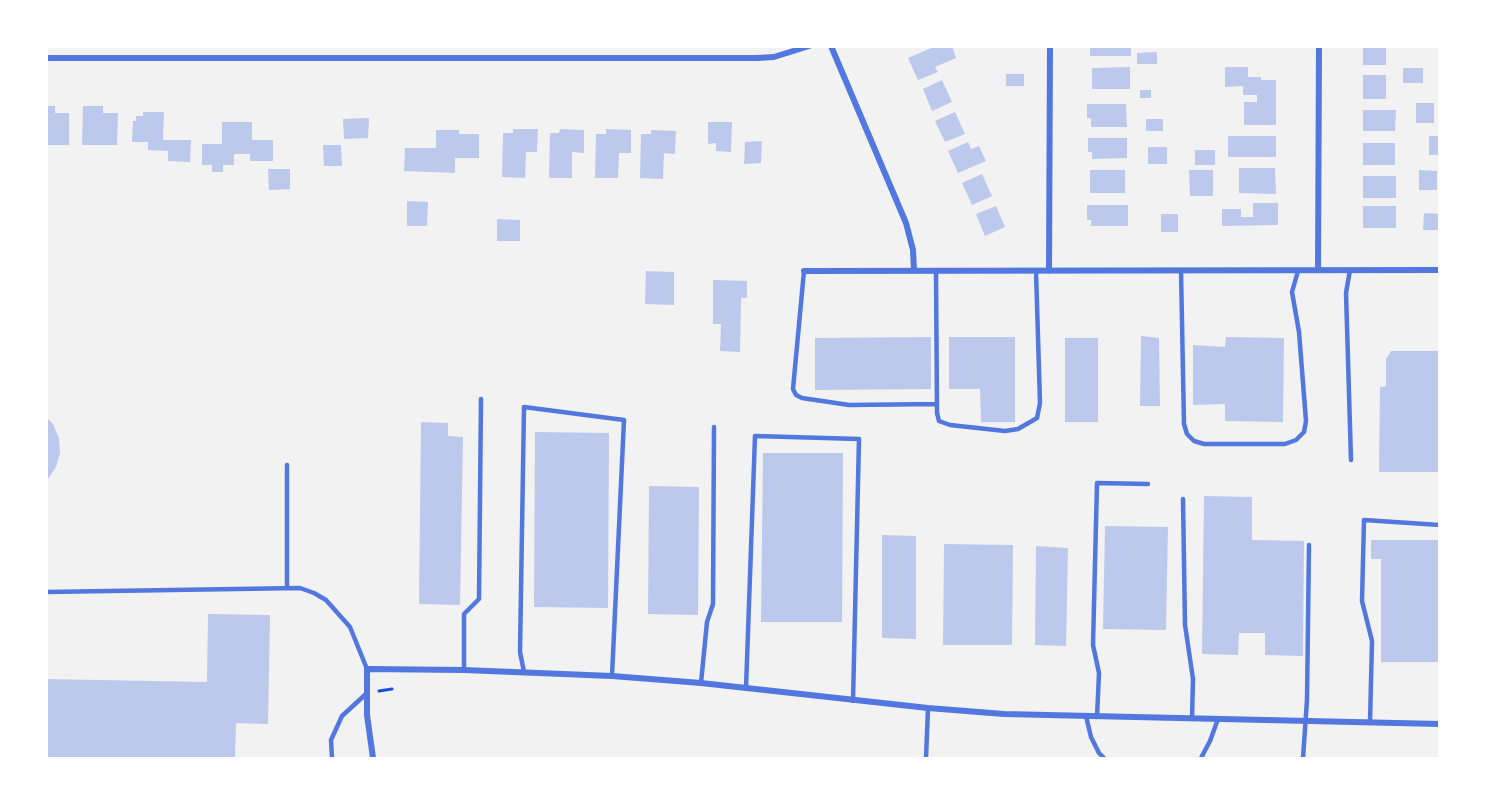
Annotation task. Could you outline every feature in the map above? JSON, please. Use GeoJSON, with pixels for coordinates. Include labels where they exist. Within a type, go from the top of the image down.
{"type":"FeatureCollection","features":[{"type":"Feature","properties":{"kind":"street"},"geometry":{"type":"LineString","coordinates":[[46,58],[757,58],[774,57],[809,46]]}},
{"type":"Feature","properties":{"kind":"street"},"geometry":{"type":"LineString","coordinates":[[831,46],[906,223],[913,250],[914,271]]}},
{"type":"Feature","properties":{"kind":"street"},"geometry":{"type":"LineString","coordinates":[[1049,271],[1050,46]]}},
{"type":"Feature","properties":{"kind":"street"},"geometry":{"type":"LineString","coordinates":[[1318,46],[1318,270]]}},
{"type":"Feature","properties":{"kind":"street"},"geometry":{"type":"LineString","coordinates":[[804,272],[1440,270]]}},
{"type":"Feature","properties":{"kind":"street"},"geometry":{"type":"LineString","coordinates":[[373,759],[367,669],[612,676],[1005,714],[1440,724]]}},
{"type":"Feature","properties":{"kind":"lane"},"geometry":{"type":"LineString","coordinates":[[1350,270],[1346,292],[1351,460]]}},
{"type":"Feature","properties":{"kind":"lane"},"geometry":{"type":"LineString","coordinates":[[936,271],[939,421],[1005,431],[1018,429],[1037,418],[1041,404],[1036,271]]}},
{"type":"Feature","properties":{"kind":"lane"},"geometry":{"type":"LineString","coordinates":[[1181,271],[1184,424],[1187,434],[1194,441],[1204,444],[1285,444],[1296,440],[1304,432],[1306,421],[1299,332],[1292,292],[1298,271]]}},
{"type":"Feature","properties":{"kind":"lane"},"geometry":{"type":"LineString","coordinates":[[804,272],[795,395],[801,398],[849,405],[937,404]]}},
{"type":"Feature","properties":{"kind":"lane"},"geometry":{"type":"LineString","coordinates":[[464,670],[464,614],[478,599],[481,399]]}},
{"type":"Feature","properties":{"kind":"lane"},"geometry":{"type":"LineString","coordinates":[[524,672],[520,652],[524,407],[624,420],[612,676]]}},
{"type":"Feature","properties":{"kind":"lane"},"geometry":{"type":"LineString","coordinates":[[701,683],[707,622],[713,604],[714,427]]}},
{"type":"Feature","properties":{"kind":"lane"},"geometry":{"type":"LineString","coordinates":[[746,688],[755,436],[859,439],[853,701]]}},
{"type":"Feature","properties":{"kind":"lane"},"geometry":{"type":"LineString","coordinates":[[287,465],[287,587]]}},
{"type":"Feature","properties":{"kind":"lane"},"geometry":{"type":"LineString","coordinates":[[1097,717],[1099,673],[1093,645],[1097,483],[1148,484]]}},
{"type":"Feature","properties":{"kind":"lane"},"geometry":{"type":"LineString","coordinates":[[1183,499],[1185,624],[1193,679],[1192,719]]}},
{"type":"Feature","properties":{"kind":"lane"},"geometry":{"type":"LineString","coordinates":[[1370,723],[1372,641],[1362,601],[1364,520],[1440,525]]}},
{"type":"Feature","properties":{"kind":"lane"},"geometry":{"type":"LineString","coordinates":[[1303,759],[1309,545]]}},
{"type":"Feature","properties":{"kind":"lane"},"geometry":{"type":"LineString","coordinates":[[46,592],[300,588],[326,600],[350,627],[367,669]]}},
{"type":"Feature","properties":{"kind":"lane"},"geometry":{"type":"LineString","coordinates":[[332,759],[331,740],[342,716],[367,693]]}},
{"type":"Feature","properties":{"kind":"lane"},"geometry":{"type":"LineString","coordinates":[[926,759],[928,708]]}},
{"type":"Feature","properties":{"kind":"lane"},"geometry":{"type":"LineString","coordinates":[[1086,716],[1091,737],[1104,759]]}},
{"type":"Feature","properties":{"kind":"lane"},"geometry":{"type":"LineString","coordinates":[[1201,759],[1218,719]]}},
{"type":"Feature","properties":{"kind":"building"},"geometry":{"type":"Polygon","coordinates":[[[936,46],[952,46],[956,58],[935,67],[938,72],[918,80],[908,58],[936,46]]]}},
{"type":"Feature","properties":{"kind":"building"},"geometry":{"type":"Polygon","coordinates":[[[1090,46],[1131,46],[1131,56],[1090,56],[1090,46]]]}},
{"type":"Feature","properties":{"kind":"building"},"geometry":{"type":"Polygon","coordinates":[[[1363,46],[1386,46],[1386,65],[1363,65],[1363,46]]]}},
{"type":"Feature","properties":{"kind":"building"},"geometry":{"type":"Polygon","coordinates":[[[1157,52],[1157,64],[1137,64],[1137,53],[1157,52]]]}},
{"type":"Feature","properties":{"kind":"building"},"geometry":{"type":"Polygon","coordinates":[[[1130,67],[1130,89],[1092,89],[1092,68],[1130,67]]]}},
{"type":"Feature","properties":{"kind":"building"},"geometry":{"type":"Polygon","coordinates":[[[1225,67],[1248,67],[1248,77],[1276,80],[1276,125],[1244,125],[1244,102],[1257,102],[1257,95],[1243,95],[1243,86],[1225,87],[1225,67]]]}},
{"type":"Feature","properties":{"kind":"building"},"geometry":{"type":"Polygon","coordinates":[[[1403,68],[1423,68],[1423,83],[1403,83],[1403,68]]]}},
{"type":"Feature","properties":{"kind":"building"},"geometry":{"type":"Polygon","coordinates":[[[1006,74],[1024,74],[1024,86],[1006,86],[1006,74]]]}},
{"type":"Feature","properties":{"kind":"building"},"geometry":{"type":"Polygon","coordinates":[[[1363,75],[1386,75],[1386,99],[1363,99],[1363,75]]]}},
{"type":"Feature","properties":{"kind":"building"},"geometry":{"type":"Polygon","coordinates":[[[942,80],[952,102],[932,111],[923,89],[942,80]]]}},
{"type":"Feature","properties":{"kind":"building"},"geometry":{"type":"Polygon","coordinates":[[[1140,90],[1151,90],[1151,98],[1140,98],[1140,90]]]}},
{"type":"Feature","properties":{"kind":"building"},"geometry":{"type":"Polygon","coordinates":[[[1416,103],[1434,103],[1434,123],[1416,123],[1416,103]]]}},
{"type":"Feature","properties":{"kind":"building"},"geometry":{"type":"Polygon","coordinates":[[[1087,104],[1126,104],[1127,127],[1091,127],[1091,118],[1087,118],[1087,104]]]}},
{"type":"Feature","properties":{"kind":"building"},"geometry":{"type":"Polygon","coordinates":[[[46,106],[55,106],[55,113],[69,113],[69,145],[46,145],[46,106]]]}},
{"type":"Feature","properties":{"kind":"building"},"geometry":{"type":"Polygon","coordinates":[[[83,106],[103,106],[103,113],[118,113],[117,145],[82,145],[83,106]]]}},
{"type":"Feature","properties":{"kind":"building"},"geometry":{"type":"Polygon","coordinates":[[[1363,110],[1396,110],[1395,131],[1363,131],[1363,110]]]}},
{"type":"Feature","properties":{"kind":"building"},"geometry":{"type":"Polygon","coordinates":[[[143,112],[164,112],[163,140],[191,140],[190,162],[168,161],[168,151],[148,150],[148,142],[132,142],[133,121],[136,121],[136,116],[143,116],[143,112]]]}},
{"type":"Feature","properties":{"kind":"building"},"geometry":{"type":"Polygon","coordinates":[[[955,112],[965,134],[945,142],[935,121],[955,112]]]}},
{"type":"Feature","properties":{"kind":"building"},"geometry":{"type":"Polygon","coordinates":[[[369,118],[368,138],[344,139],[343,119],[369,118]]]}},
{"type":"Feature","properties":{"kind":"building"},"geometry":{"type":"Polygon","coordinates":[[[1146,119],[1163,119],[1163,131],[1146,131],[1146,119]]]}},
{"type":"Feature","properties":{"kind":"building"},"geometry":{"type":"Polygon","coordinates":[[[222,122],[252,122],[252,140],[273,140],[273,161],[250,161],[250,154],[234,154],[234,165],[223,165],[223,172],[212,172],[212,165],[202,165],[202,144],[222,144],[222,122]]]}},
{"type":"Feature","properties":{"kind":"building"},"geometry":{"type":"Polygon","coordinates":[[[708,122],[732,122],[731,152],[716,151],[716,143],[708,144],[708,122]]]}},
{"type":"Feature","properties":{"kind":"building"},"geometry":{"type":"Polygon","coordinates":[[[513,129],[538,129],[537,152],[526,152],[525,178],[502,177],[503,133],[513,133],[513,129]]]}},
{"type":"Feature","properties":{"kind":"building"},"geometry":{"type":"Polygon","coordinates":[[[560,129],[584,130],[584,153],[572,152],[572,178],[549,178],[550,133],[559,133],[560,129]]]}},
{"type":"Feature","properties":{"kind":"building"},"geometry":{"type":"Polygon","coordinates":[[[606,129],[631,130],[631,153],[619,153],[618,178],[595,178],[596,134],[606,134],[606,129]]]}},
{"type":"Feature","properties":{"kind":"building"},"geometry":{"type":"Polygon","coordinates":[[[436,130],[459,130],[459,134],[479,134],[479,158],[455,158],[455,173],[404,171],[405,148],[436,148],[436,130]]]}},
{"type":"Feature","properties":{"kind":"building"},"geometry":{"type":"Polygon","coordinates":[[[651,130],[676,131],[675,154],[664,153],[663,179],[640,178],[641,134],[651,134],[651,130]]]}},
{"type":"Feature","properties":{"kind":"building"},"geometry":{"type":"Polygon","coordinates":[[[1228,136],[1276,136],[1276,157],[1228,157],[1228,136]]]}},
{"type":"Feature","properties":{"kind":"building"},"geometry":{"type":"Polygon","coordinates":[[[1429,136],[1440,136],[1440,155],[1429,155],[1429,136]]]}},
{"type":"Feature","properties":{"kind":"building"},"geometry":{"type":"Polygon","coordinates":[[[1088,138],[1127,138],[1127,158],[1092,159],[1092,152],[1088,152],[1088,138]]]}},
{"type":"Feature","properties":{"kind":"building"},"geometry":{"type":"Polygon","coordinates":[[[762,141],[761,163],[744,164],[745,142],[762,141]]]}},
{"type":"Feature","properties":{"kind":"building"},"geometry":{"type":"Polygon","coordinates":[[[968,142],[971,149],[979,146],[986,161],[958,173],[948,151],[968,142]]]}},
{"type":"Feature","properties":{"kind":"building"},"geometry":{"type":"Polygon","coordinates":[[[1363,143],[1395,143],[1395,165],[1363,165],[1363,143]]]}},
{"type":"Feature","properties":{"kind":"building"},"geometry":{"type":"Polygon","coordinates":[[[323,145],[341,145],[342,166],[324,166],[323,145]]]}},
{"type":"Feature","properties":{"kind":"building"},"geometry":{"type":"Polygon","coordinates":[[[1148,147],[1167,147],[1167,164],[1148,164],[1148,147]]]}},
{"type":"Feature","properties":{"kind":"building"},"geometry":{"type":"Polygon","coordinates":[[[1195,150],[1215,150],[1215,165],[1195,165],[1195,150]]]}},
{"type":"Feature","properties":{"kind":"building"},"geometry":{"type":"Polygon","coordinates":[[[1239,168],[1275,168],[1276,194],[1239,193],[1239,168]]]}},
{"type":"Feature","properties":{"kind":"building"},"geometry":{"type":"Polygon","coordinates":[[[268,169],[290,169],[290,189],[269,190],[268,169]]]}},
{"type":"Feature","properties":{"kind":"building"},"geometry":{"type":"Polygon","coordinates":[[[1090,170],[1125,170],[1125,193],[1090,193],[1090,170]]]}},
{"type":"Feature","properties":{"kind":"building"},"geometry":{"type":"Polygon","coordinates":[[[1189,170],[1213,170],[1213,196],[1190,196],[1189,170]]]}},
{"type":"Feature","properties":{"kind":"building"},"geometry":{"type":"Polygon","coordinates":[[[1419,170],[1437,171],[1437,190],[1419,190],[1419,170]]]}},
{"type":"Feature","properties":{"kind":"building"},"geometry":{"type":"Polygon","coordinates":[[[982,174],[992,196],[972,205],[962,183],[982,174]]]}},
{"type":"Feature","properties":{"kind":"building"},"geometry":{"type":"Polygon","coordinates":[[[1363,176],[1396,176],[1396,198],[1363,198],[1363,176]]]}},
{"type":"Feature","properties":{"kind":"building"},"geometry":{"type":"Polygon","coordinates":[[[407,201],[428,202],[427,226],[407,226],[407,201]]]}},
{"type":"Feature","properties":{"kind":"building"},"geometry":{"type":"Polygon","coordinates":[[[1253,203],[1278,203],[1278,225],[1222,226],[1222,209],[1241,209],[1241,217],[1253,217],[1253,203]]]}},
{"type":"Feature","properties":{"kind":"building"},"geometry":{"type":"Polygon","coordinates":[[[1087,205],[1128,205],[1128,226],[1091,226],[1091,220],[1087,220],[1087,205]]]}},
{"type":"Feature","properties":{"kind":"building"},"geometry":{"type":"Polygon","coordinates":[[[996,206],[1005,227],[985,236],[976,214],[996,206]]]}},
{"type":"Feature","properties":{"kind":"building"},"geometry":{"type":"Polygon","coordinates":[[[1363,206],[1396,206],[1396,228],[1363,228],[1363,206]]]}},
{"type":"Feature","properties":{"kind":"building"},"geometry":{"type":"Polygon","coordinates":[[[1424,213],[1440,214],[1440,230],[1423,230],[1424,213]]]}},
{"type":"Feature","properties":{"kind":"building"},"geometry":{"type":"Polygon","coordinates":[[[1161,214],[1178,214],[1178,232],[1161,232],[1161,214]]]}},
{"type":"Feature","properties":{"kind":"building"},"geometry":{"type":"Polygon","coordinates":[[[497,219],[520,220],[520,241],[497,241],[497,219]]]}},
{"type":"Feature","properties":{"kind":"building"},"geometry":{"type":"Polygon","coordinates":[[[646,271],[674,272],[674,305],[645,304],[646,271]]]}},
{"type":"Feature","properties":{"kind":"building"},"geometry":{"type":"Polygon","coordinates":[[[713,280],[747,281],[747,298],[741,298],[740,352],[720,351],[721,324],[713,324],[713,280]]]}},
{"type":"Feature","properties":{"kind":"building"},"geometry":{"type":"Polygon","coordinates":[[[1141,336],[1159,338],[1160,406],[1140,406],[1141,336]]]}},
{"type":"Feature","properties":{"kind":"building"},"geometry":{"type":"Polygon","coordinates":[[[931,337],[931,389],[815,390],[815,338],[931,337]]]}},
{"type":"Feature","properties":{"kind":"building"},"geometry":{"type":"Polygon","coordinates":[[[949,337],[1015,337],[1015,422],[981,422],[980,389],[949,389],[949,337]]]}},
{"type":"Feature","properties":{"kind":"building"},"geometry":{"type":"Polygon","coordinates":[[[1226,337],[1284,338],[1283,422],[1225,421],[1225,404],[1193,405],[1193,345],[1225,347],[1226,337]]]}},
{"type":"Feature","properties":{"kind":"building"},"geometry":{"type":"Polygon","coordinates":[[[1065,338],[1098,338],[1098,422],[1065,422],[1065,338]]]}},
{"type":"Feature","properties":{"kind":"building"},"geometry":{"type":"Polygon","coordinates":[[[1391,351],[1440,351],[1440,472],[1379,472],[1380,387],[1386,386],[1386,359],[1391,351]]]}},
{"type":"Feature","properties":{"kind":"building"},"geometry":{"type":"Polygon","coordinates":[[[46,417],[53,424],[59,438],[60,453],[56,467],[46,482],[46,417]]]}},
{"type":"Feature","properties":{"kind":"building"},"geometry":{"type":"Polygon","coordinates":[[[421,422],[448,423],[448,436],[463,437],[460,605],[419,604],[421,422]]]}},
{"type":"Feature","properties":{"kind":"building"},"geometry":{"type":"Polygon","coordinates":[[[535,432],[609,433],[608,608],[534,607],[535,432]]]}},
{"type":"Feature","properties":{"kind":"building"},"geometry":{"type":"Polygon","coordinates":[[[763,453],[843,453],[842,622],[761,622],[763,453]]]}},
{"type":"Feature","properties":{"kind":"building"},"geometry":{"type":"Polygon","coordinates":[[[649,486],[699,487],[698,615],[648,614],[649,486]]]}},
{"type":"Feature","properties":{"kind":"building"},"geometry":{"type":"Polygon","coordinates":[[[1204,496],[1252,497],[1252,540],[1304,541],[1303,656],[1265,655],[1265,633],[1239,633],[1238,655],[1202,654],[1204,496]]]}},
{"type":"Feature","properties":{"kind":"building"},"geometry":{"type":"Polygon","coordinates":[[[1105,526],[1168,527],[1166,630],[1103,629],[1105,526]]]}},
{"type":"Feature","properties":{"kind":"building"},"geometry":{"type":"Polygon","coordinates":[[[882,535],[916,536],[916,639],[882,638],[882,535]]]}},
{"type":"Feature","properties":{"kind":"building"},"geometry":{"type":"Polygon","coordinates":[[[1371,540],[1440,540],[1440,662],[1381,662],[1381,559],[1371,559],[1371,540]]]}},
{"type":"Feature","properties":{"kind":"building"},"geometry":{"type":"Polygon","coordinates":[[[944,544],[1013,545],[1012,645],[943,645],[944,544]]]}},
{"type":"Feature","properties":{"kind":"building"},"geometry":{"type":"Polygon","coordinates":[[[1036,546],[1068,548],[1066,646],[1035,645],[1036,546]]]}},
{"type":"Feature","properties":{"kind":"building"},"geometry":{"type":"Polygon","coordinates":[[[208,614],[270,615],[268,724],[236,723],[235,758],[46,758],[46,679],[207,682],[208,614]]]}}]}
